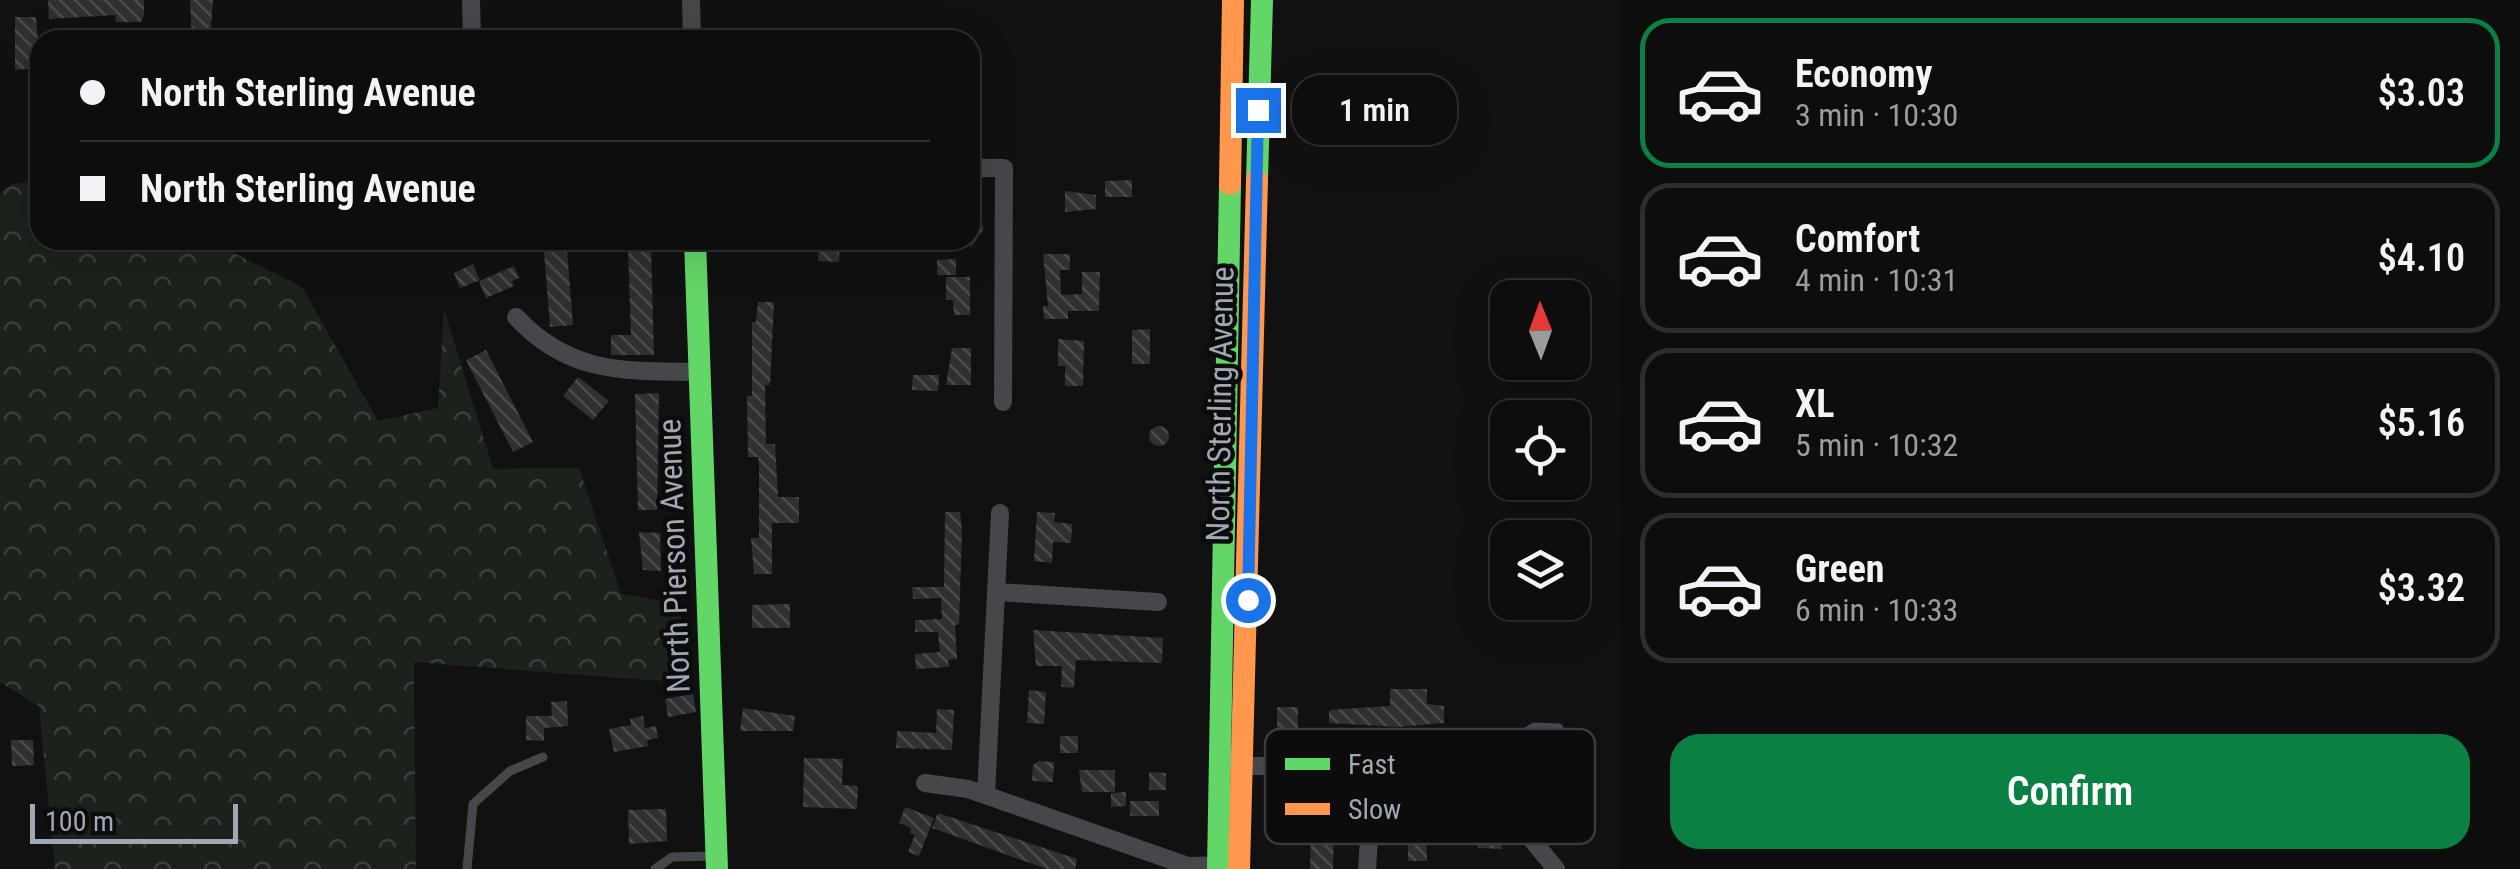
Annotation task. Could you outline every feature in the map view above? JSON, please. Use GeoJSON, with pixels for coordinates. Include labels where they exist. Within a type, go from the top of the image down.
{"type":"FeatureCollection","features":[{"type":"Feature","properties":{"kind":"main road","name":"North Sterling Avenue"},"geometry":{"type":"LineString","coordinates":[[1228,867],[1218,766],[1233,0]]}},
{"type":"Feature","properties":{"kind":"main road","name":"North Sterling Avenue"},"geometry":{"type":"LineString","coordinates":[[1228,867],[1245,766],[1262,0]]}},
{"type":"Feature","properties":{"kind":"main road","name":"North Pierson Avenue"},"geometry":{"type":"LineString","coordinates":[[696,250],[717,862]]}},
{"type":"Feature","properties":{"kind":"street"},"geometry":{"type":"LineString","coordinates":[[471,0],[472,30]]}},
{"type":"Feature","properties":{"kind":"street"},"geometry":{"type":"LineString","coordinates":[[692,0],[692,30]]}},
{"type":"Feature","properties":{"kind":"street"},"geometry":{"type":"LineString","coordinates":[[980,168],[1004,168],[1003,402]]}},
{"type":"Feature","properties":{"kind":"street"},"geometry":{"type":"LineString","coordinates":[[516,317],[540,342],[573,360],[620,371],[700,372]]}},
{"type":"Feature","properties":{"kind":"street"},"geometry":{"type":"LineString","coordinates":[[986,795],[1000,512]]}},
{"type":"Feature","properties":{"kind":"street"},"geometry":{"type":"LineString","coordinates":[[998,592],[1158,602]]}},
{"type":"Feature","properties":{"kind":"street"},"geometry":{"type":"LineString","coordinates":[[1218,766],[1265,766]]}},
{"type":"Feature","properties":{"kind":"street"},"geometry":{"type":"LineString","coordinates":[[925,784],[986,795],[1188,866],[1228,867]]}},
{"type":"Feature","properties":{"kind":"street"},"geometry":{"type":"LineString","coordinates":[[1367,869],[1369,844]]}},
{"type":"Feature","properties":{"kind":"street"},"geometry":{"type":"LineString","coordinates":[[1535,844],[1556,869]]}},
{"type":"Feature","properties":{"kind":"lane"},"geometry":{"type":"LineString","coordinates":[[1531,729],[1559,728]]}},
{"type":"Feature","properties":{"kind":"lane"},"geometry":{"type":"LineString","coordinates":[[467,869],[472,804],[510,771],[543,758]]}},
{"type":"Feature","properties":{"kind":"lane"},"geometry":{"type":"LineString","coordinates":[[655,869],[672,857],[717,862]]}},
{"type":"Feature","properties":{"kind":"green space"},"geometry":{"type":"Polygon","coordinates":[[[30,182],[30,250],[228,250],[302,287],[378,421],[438,408],[444,309],[493,469],[579,468],[621,594],[679,604],[688,683],[414,662],[416,869],[55,869],[39,706],[0,682],[0,193],[13,184],[30,182]]]}},
{"type":"Feature","properties":{"kind":"building"},"geometry":{"type":"Polygon","coordinates":[[[48,0],[144,0],[144,15],[141,22],[116,22],[115,15],[49,19],[48,0]]]}},
{"type":"Feature","properties":{"kind":"building"},"geometry":{"type":"Polygon","coordinates":[[[190,0],[213,0],[211,30],[192,30],[190,0]]]}},
{"type":"Feature","properties":{"kind":"building"},"geometry":{"type":"Polygon","coordinates":[[[15,17],[36,17],[37,30],[30,30],[30,68],[15,70],[15,17]]]}},
{"type":"Feature","properties":{"kind":"building"},"geometry":{"type":"Polygon","coordinates":[[[1132,180],[1132,197],[1105,197],[1105,181],[1132,180]]]}},
{"type":"Feature","properties":{"kind":"building"},"geometry":{"type":"Polygon","coordinates":[[[1065,191],[1096,195],[1096,209],[1065,212],[1065,191]]]}},
{"type":"Feature","properties":{"kind":"building"},"geometry":{"type":"Polygon","coordinates":[[[567,250],[573,325],[550,327],[544,251],[567,250]]]}},
{"type":"Feature","properties":{"kind":"building"},"geometry":{"type":"Polygon","coordinates":[[[628,250],[651,250],[654,355],[611,355],[611,335],[631,335],[628,250]]]}},
{"type":"Feature","properties":{"kind":"building"},"geometry":{"type":"Polygon","coordinates":[[[819,250],[840,250],[839,262],[818,261],[819,250]]]}},
{"type":"Feature","properties":{"kind":"building"},"geometry":{"type":"Polygon","coordinates":[[[1043,254],[1070,254],[1070,270],[1060,270],[1061,295],[1082,294],[1082,272],[1100,272],[1099,311],[1068,311],[1068,319],[1044,319],[1043,306],[1048,306],[1043,254]]]}},
{"type":"Feature","properties":{"kind":"building"},"geometry":{"type":"Polygon","coordinates":[[[956,259],[956,275],[937,275],[937,260],[956,259]]]}},
{"type":"Feature","properties":{"kind":"building"},"geometry":{"type":"Polygon","coordinates":[[[473,264],[480,280],[460,288],[454,273],[473,264]]]}},
{"type":"Feature","properties":{"kind":"building"},"geometry":{"type":"Polygon","coordinates":[[[514,266],[519,278],[512,281],[514,286],[486,298],[479,281],[514,266]]]}},
{"type":"Feature","properties":{"kind":"building"},"geometry":{"type":"Polygon","coordinates":[[[946,277],[970,277],[970,315],[954,315],[953,300],[946,300],[946,277]]]}},
{"type":"Feature","properties":{"kind":"building"},"geometry":{"type":"Polygon","coordinates":[[[758,302],[774,302],[770,385],[765,385],[766,444],[775,444],[778,497],[799,497],[799,523],[772,523],[772,574],[754,574],[751,538],[759,538],[759,464],[758,457],[748,457],[747,396],[752,396],[752,322],[756,322],[758,302]]]}},
{"type":"Feature","properties":{"kind":"building"},"geometry":{"type":"Polygon","coordinates":[[[1150,329],[1150,364],[1132,364],[1132,330],[1150,329]]]}},
{"type":"Feature","properties":{"kind":"building"},"geometry":{"type":"Polygon","coordinates":[[[1058,339],[1084,341],[1083,386],[1065,386],[1065,366],[1058,366],[1058,339]]]}},
{"type":"Feature","properties":{"kind":"building"},"geometry":{"type":"Polygon","coordinates":[[[952,348],[971,348],[971,385],[946,385],[952,348]]]}},
{"type":"Feature","properties":{"kind":"building"},"geometry":{"type":"Polygon","coordinates":[[[486,350],[533,442],[513,452],[466,360],[486,350]]]}},
{"type":"Feature","properties":{"kind":"building"},"geometry":{"type":"Polygon","coordinates":[[[913,375],[939,375],[938,391],[912,390],[913,375]]]}},
{"type":"Feature","properties":{"kind":"building"},"geometry":{"type":"Polygon","coordinates":[[[578,377],[609,401],[593,420],[563,396],[578,377]]]}},
{"type":"Feature","properties":{"kind":"building"},"geometry":{"type":"Polygon","coordinates":[[[659,393],[657,510],[638,510],[635,394],[659,393]]]}},
{"type":"Feature","properties":{"kind":"building"},"geometry":{"type":"Polygon","coordinates":[[[1159,426],[1169,436],[1159,446],[1149,436],[1159,426]]]}},
{"type":"Feature","properties":{"kind":"building"},"geometry":{"type":"Polygon","coordinates":[[[945,512],[960,512],[962,531],[959,624],[955,625],[957,659],[948,660],[949,667],[916,669],[915,654],[940,652],[938,632],[915,632],[915,620],[942,619],[941,598],[913,599],[912,587],[944,587],[945,512]]]}},
{"type":"Feature","properties":{"kind":"building"},"geometry":{"type":"Polygon","coordinates":[[[1037,512],[1055,513],[1054,522],[1072,524],[1071,543],[1053,542],[1052,563],[1034,561],[1037,512]]]}},
{"type":"Feature","properties":{"kind":"building"},"geometry":{"type":"Polygon","coordinates":[[[639,532],[660,533],[661,571],[643,570],[639,532]]]}},
{"type":"Feature","properties":{"kind":"building"},"geometry":{"type":"Polygon","coordinates":[[[790,604],[790,628],[752,628],[752,605],[790,604]]]}},
{"type":"Feature","properties":{"kind":"building"},"geometry":{"type":"Polygon","coordinates":[[[1033,630],[1163,638],[1162,663],[1076,660],[1074,688],[1061,687],[1062,666],[1036,666],[1033,630]]]}},
{"type":"Feature","properties":{"kind":"building"},"geometry":{"type":"Polygon","coordinates":[[[1390,689],[1427,689],[1427,704],[1444,706],[1444,723],[1398,727],[1329,723],[1329,710],[1390,706],[1390,689]]]}},
{"type":"Feature","properties":{"kind":"building"},"geometry":{"type":"Polygon","coordinates":[[[1029,690],[1046,692],[1044,724],[1027,723],[1029,690]]]}},
{"type":"Feature","properties":{"kind":"building"},"geometry":{"type":"Polygon","coordinates":[[[693,694],[696,712],[668,717],[665,699],[693,694]]]}},
{"type":"Feature","properties":{"kind":"building"},"geometry":{"type":"Polygon","coordinates":[[[567,701],[568,726],[544,728],[544,741],[526,740],[526,716],[552,716],[551,702],[567,701]]]}},
{"type":"Feature","properties":{"kind":"building"},"geometry":{"type":"Polygon","coordinates":[[[1277,707],[1298,707],[1298,729],[1277,729],[1277,707]]]}},
{"type":"Feature","properties":{"kind":"building"},"geometry":{"type":"Polygon","coordinates":[[[743,708],[795,716],[793,731],[740,731],[743,708]]]}},
{"type":"Feature","properties":{"kind":"building"},"geometry":{"type":"Polygon","coordinates":[[[937,709],[954,710],[952,750],[896,748],[897,731],[936,733],[937,709]]]}},
{"type":"Feature","properties":{"kind":"building"},"geometry":{"type":"Polygon","coordinates":[[[643,716],[645,728],[656,726],[658,738],[647,740],[648,746],[614,752],[609,729],[631,725],[630,719],[643,716]]]}},
{"type":"Feature","properties":{"kind":"building"},"geometry":{"type":"Polygon","coordinates":[[[1060,736],[1078,736],[1078,753],[1060,753],[1060,736]]]}},
{"type":"Feature","properties":{"kind":"building"},"geometry":{"type":"Polygon","coordinates":[[[11,740],[33,740],[34,765],[12,766],[11,740]]]}},
{"type":"Feature","properties":{"kind":"building"},"geometry":{"type":"Polygon","coordinates":[[[804,758],[843,759],[842,785],[858,786],[857,809],[803,807],[804,758]]]}},
{"type":"Feature","properties":{"kind":"building"},"geometry":{"type":"Polygon","coordinates":[[[1039,761],[1054,762],[1053,782],[1032,781],[1033,765],[1039,761]]]}},
{"type":"Feature","properties":{"kind":"building"},"geometry":{"type":"Polygon","coordinates":[[[1079,770],[1115,770],[1115,792],[1082,792],[1079,770]]]}},
{"type":"Feature","properties":{"kind":"building"},"geometry":{"type":"Polygon","coordinates":[[[1149,772],[1166,773],[1166,790],[1149,790],[1149,772]]]}},
{"type":"Feature","properties":{"kind":"building"},"geometry":{"type":"Polygon","coordinates":[[[1126,792],[1126,806],[1111,807],[1111,793],[1126,792]]]}},
{"type":"Feature","properties":{"kind":"building"},"geometry":{"type":"Polygon","coordinates":[[[1130,801],[1159,801],[1159,816],[1130,816],[1130,801]]]}},
{"type":"Feature","properties":{"kind":"building"},"geometry":{"type":"Polygon","coordinates":[[[905,807],[934,818],[919,856],[908,852],[915,835],[910,833],[911,828],[899,823],[905,807]]]}},
{"type":"Feature","properties":{"kind":"building"},"geometry":{"type":"Polygon","coordinates":[[[666,809],[667,841],[629,844],[628,810],[666,809]]]}},
{"type":"Feature","properties":{"kind":"building"},"geometry":{"type":"Polygon","coordinates":[[[938,813],[1077,859],[1075,869],[1047,869],[932,828],[938,813]]]}},
{"type":"Feature","properties":{"kind":"building"},"geometry":{"type":"Polygon","coordinates":[[[1311,844],[1334,844],[1333,869],[1310,869],[1311,844]]]}},
{"type":"Feature","properties":{"kind":"building"},"geometry":{"type":"Polygon","coordinates":[[[1408,844],[1426,844],[1427,861],[1408,861],[1408,844]]]}},
{"type":"Feature","properties":{"kind":"building"},"geometry":{"type":"Polygon","coordinates":[[[1478,844],[1502,844],[1502,849],[1478,848],[1478,844]]]}},
{"type":"Feature","properties":{"kind":"traffic: fast"},"geometry":{"type":"LineString","coordinates":[[1257,180],[1262,0]]}},
{"type":"Feature","properties":{"kind":"traffic: fast"},"geometry":{"type":"LineString","coordinates":[[1218,869],[1230,184]]}},
{"type":"Feature","properties":{"kind":"traffic: fast"},"geometry":{"type":"LineString","coordinates":[[695,250],[717,869]]}},
{"type":"Feature","properties":{"kind":"traffic: slow"},"geometry":{"type":"LineString","coordinates":[[1230,184],[1233,0]]}},
{"type":"Feature","properties":{"kind":"traffic: slow"},"geometry":{"type":"LineString","coordinates":[[1239,869],[1257,180]]}},
{"type":"Feature","properties":{"kind":"route"},"geometry":{"type":"LineString","coordinates":[[1248,600],[1258,110]]}}]}
